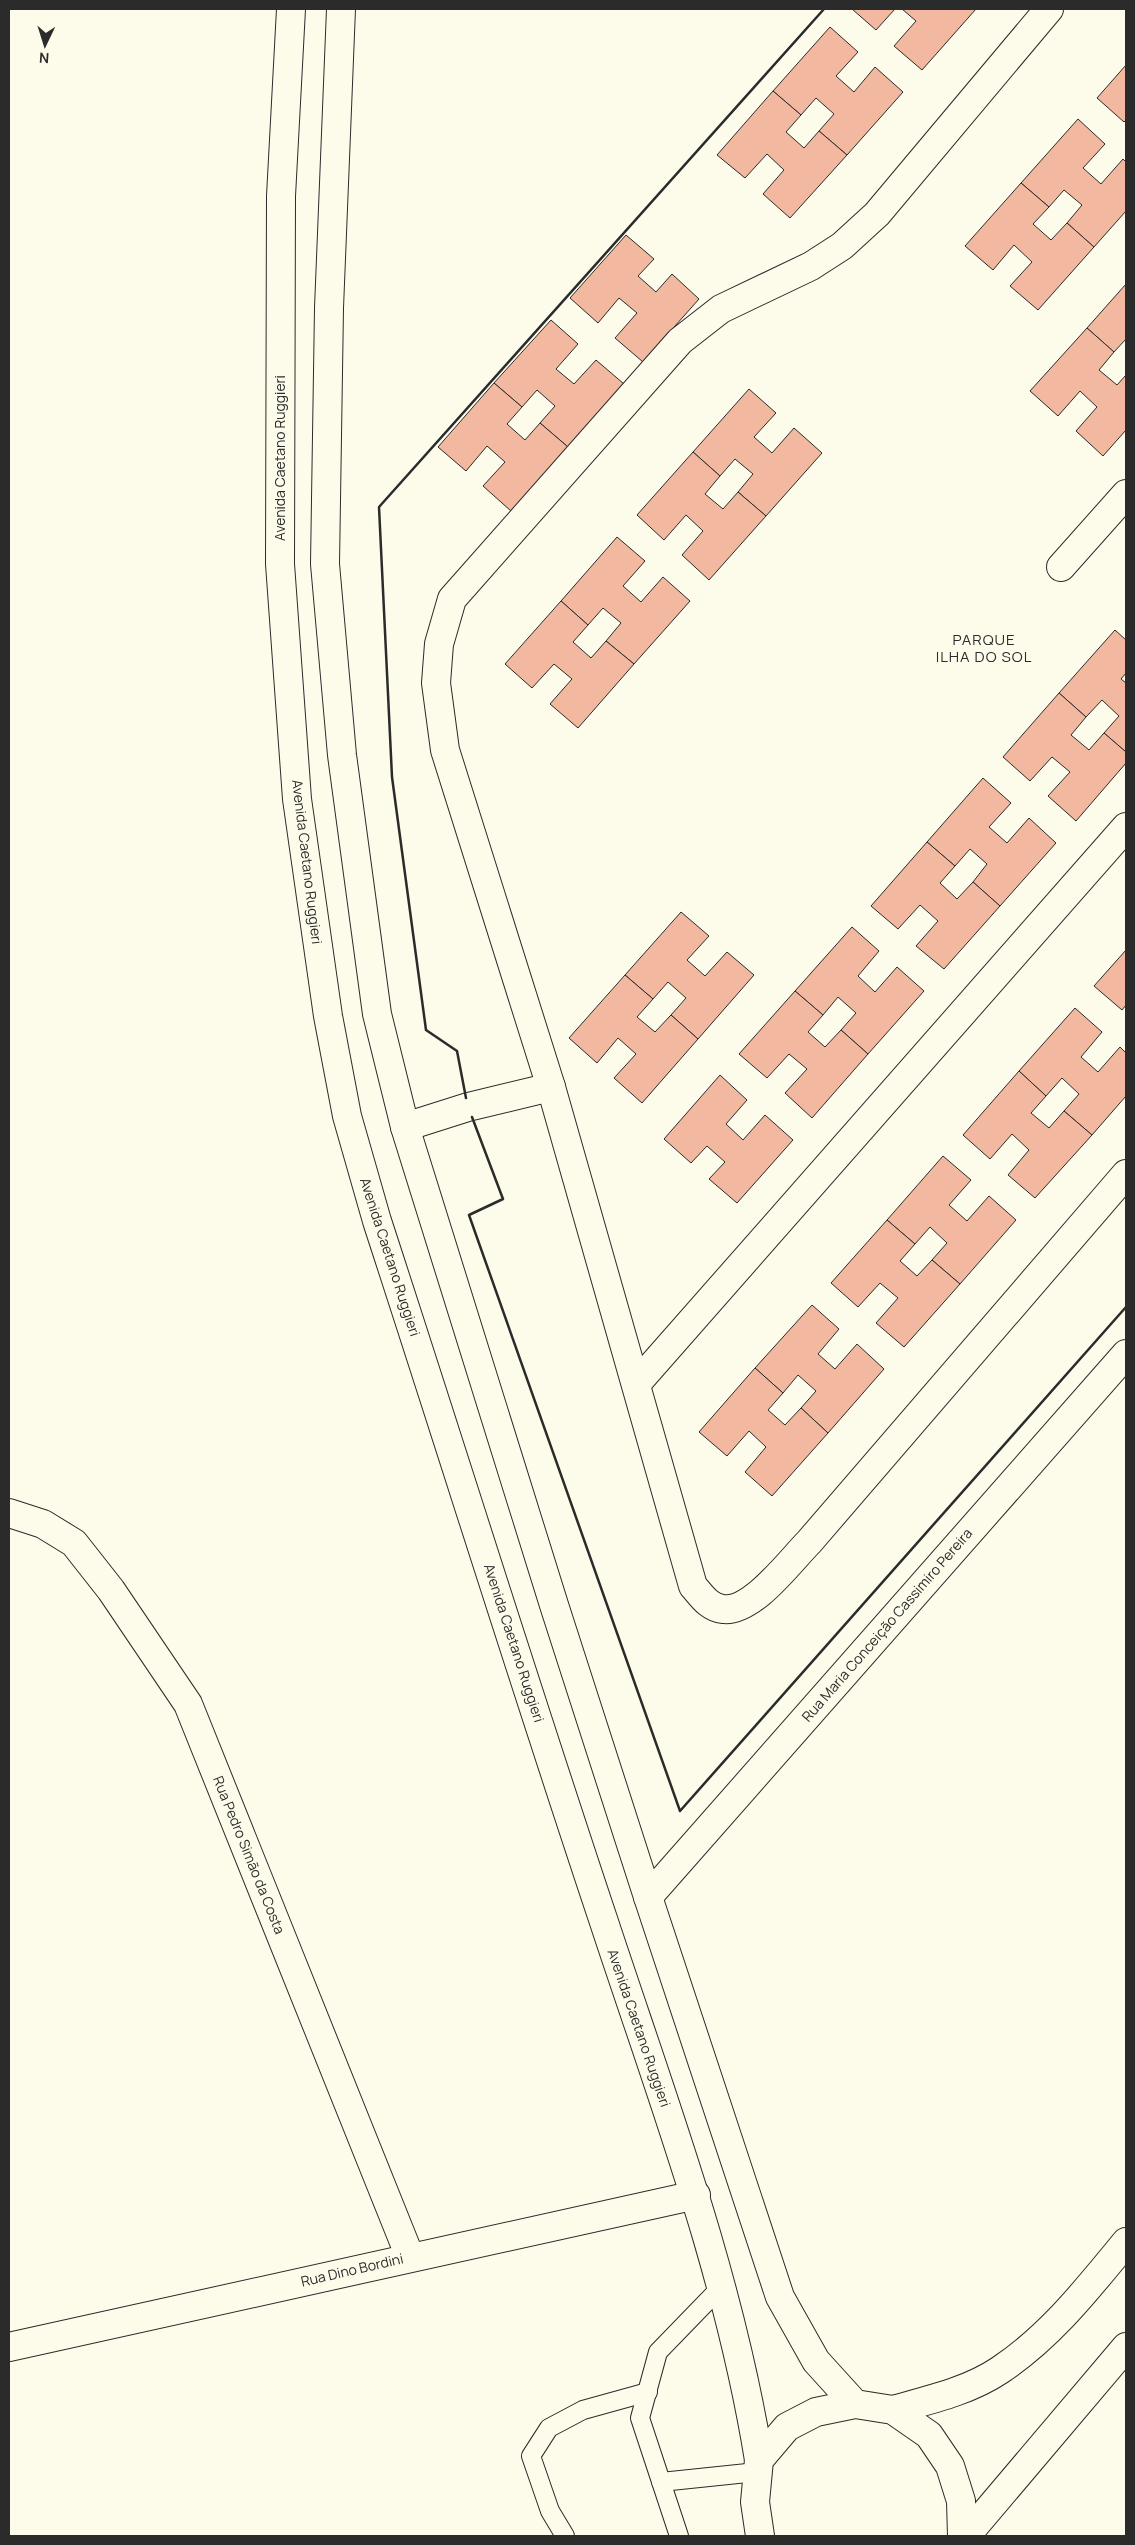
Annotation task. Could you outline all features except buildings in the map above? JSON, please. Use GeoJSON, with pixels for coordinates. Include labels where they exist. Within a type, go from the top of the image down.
{"type":"FeatureCollection","features":[{"type":"Feature","properties":{"kind":"street","name":"Avenida Caetano Ruggieri"},"geometry":{"type":"LineString","coordinates":[[291,9],[281,196],[280,564],[297,799],[328,1016],[345,1107],[377,1221],[603,1921],[696,2195],[722,2287],[747,2390],[758,2466],[755,2502],[760,2536]]}},
{"type":"Feature","properties":{"kind":"street"},"geometry":{"type":"LineString","coordinates":[[341,9],[329,308],[325,564],[342,755],[376,1004],[405,1127],[648,1897],[780,2297],[816,2361],[855,2404]]}},
{"type":"Feature","properties":{"kind":"street"},"geometry":{"type":"LineString","coordinates":[[1049,9],[877,214],[842,246],[811,266],[721,309],[680,340],[452,599],[439,644],[436,683],[445,750],[551,1087],[637,1383],[693,1586],[710,1604],[722,1609],[734,1608],[755,1597],[809,1542],[1126,1174]]}},
{"type":"Feature","properties":{"kind":"street"},"geometry":{"type":"LineString","coordinates":[[1061,567],[1126,494]]}},
{"type":"Feature","properties":{"kind":"street"},"geometry":{"type":"LineString","coordinates":[[637,1383],[1126,827]]}},
{"type":"Feature","properties":{"kind":"street"},"geometry":{"type":"LineString","coordinates":[[405,1127],[468,1107],[551,1087]]}},
{"type":"Feature","properties":{"kind":"street","name":"Rua Maria Conceição Cassimiro Pereira"},"geometry":{"type":"LineString","coordinates":[[648,1897],[1126,1354]]}},
{"type":"Feature","properties":{"kind":"street","name":"Rua Pedro Simão da Costa"},"geometry":{"type":"LineString","coordinates":[[9,1513],[43,1524],[74,1543],[111,1590],[188,1704],[410,2257]]}},
{"type":"Feature","properties":{"kind":"street","name":"Rua Dino Bordini"},"geometry":{"type":"LineString","coordinates":[[9,2347],[696,2195]]}},
{"type":"Feature","properties":{"kind":"street"},"geometry":{"type":"LineString","coordinates":[[758,2466],[787,2427],[816,2412],[855,2404],[893,2410],[954,2392],[1000,2370],[1064,2317],[1126,2242]]}},
{"type":"Feature","properties":{"kind":"street"},"geometry":{"type":"LineString","coordinates":[[966,2536],[1126,2347]]}},
{"type":"Feature","properties":{"kind":"street"},"geometry":{"type":"LineString","coordinates":[[893,2410],[929,2436],[950,2466],[961,2502],[962,2536]]}},
{"type":"Feature","properties":{"kind":"lane"},"geometry":{"type":"LineString","coordinates":[[679,2536],[640,2418],[658,2352],[722,2287]]}},
{"type":"Feature","properties":{"kind":"lane"},"geometry":{"type":"LineString","coordinates":[[566,2536],[550,2511],[531,2456],[549,2428],[583,2410],[648,2392]]}},
{"type":"Feature","properties":{"kind":"lane"},"geometry":{"type":"LineString","coordinates":[[661,2482],[758,2466]]}},
{"type":"Feature","properties":{"kind":"wall"},"geometry":{"type":"LineString","coordinates":[[466,1098],[457,1051],[426,1030],[392,777],[379,507],[824,9]]}},
{"type":"Feature","properties":{"kind":"wall"},"geometry":{"type":"LineString","coordinates":[[472,1117],[503,1199],[469,1215],[680,1811],[1126,1307]]}},
{"type":"Feature","properties":{"kind":"district","name":"PARQUE ILHA DO SOL"},"geometry":{"type":"Point","coordinates":[984,648]}}]}
